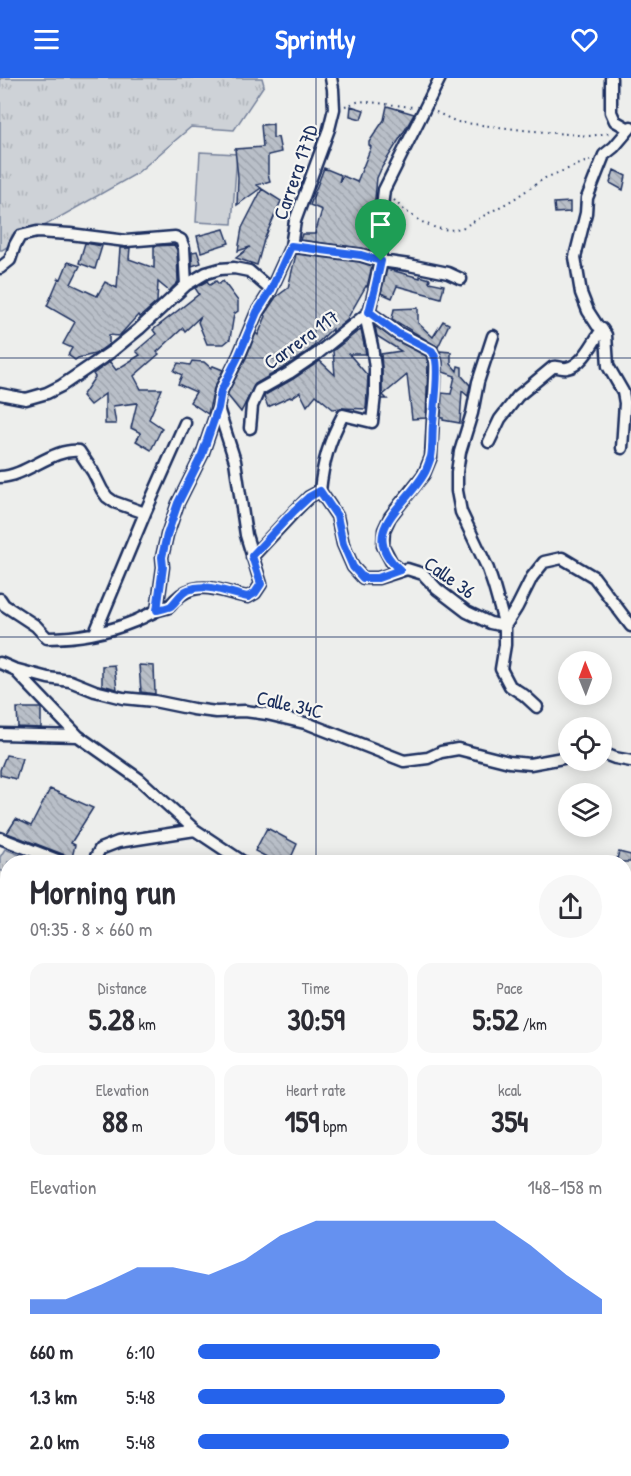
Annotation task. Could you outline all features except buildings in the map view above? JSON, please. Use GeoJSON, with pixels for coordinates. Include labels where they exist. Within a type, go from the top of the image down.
{"type":"FeatureCollection","features":[{"type":"Feature","properties":{"kind":"street","name":"Carrera 177D"},"geometry":{"type":"LineString","coordinates":[[157,610],[163,567],[162,557],[178,503],[202,455],[218,408],[221,391],[257,312],[271,290],[291,246],[295,221],[329,129],[334,109],[331,78]]}},
{"type":"Feature","properties":{"kind":"street","name":"Carrera 117"},"geometry":{"type":"LineString","coordinates":[[250,428],[252,406],[259,390],[317,354],[369,312],[381,261],[379,231],[384,190],[440,78]]}},
{"type":"Feature","properties":{"kind":"street"},"geometry":{"type":"LineString","coordinates":[[611,78],[611,112],[615,121],[630,128],[604,155],[587,198],[586,213],[575,257],[581,293],[588,311],[606,335],[608,366],[623,392],[625,403],[622,448]]}},
{"type":"Feature","properties":{"kind":"street"},"geometry":{"type":"LineString","coordinates":[[0,268],[10,260],[20,236],[37,232],[126,241],[175,237],[181,240],[184,248],[186,285]]}},
{"type":"Feature","properties":{"kind":"street"},"geometry":{"type":"LineString","coordinates":[[291,246],[361,255],[381,261],[448,273],[461,279]]}},
{"type":"Feature","properties":{"kind":"street"},"geometry":{"type":"LineString","coordinates":[[0,394],[26,399],[62,386],[111,352],[186,285],[206,273],[234,268],[249,271],[271,290]]}},
{"type":"Feature","properties":{"kind":"street"},"geometry":{"type":"LineString","coordinates":[[252,556],[294,511],[309,497],[320,491],[326,452],[343,416],[372,422],[375,368],[367,324],[369,312],[397,333],[432,351],[436,362],[430,457],[424,474],[390,517],[384,530],[383,546],[392,563],[400,570]]}},
{"type":"Feature","properties":{"kind":"street"},"geometry":{"type":"LineString","coordinates":[[489,442],[500,418],[518,396],[553,367],[566,368],[579,363],[602,329]]}},
{"type":"Feature","properties":{"kind":"street"},"geometry":{"type":"LineString","coordinates":[[493,336],[478,382],[460,452],[457,491],[461,512],[491,578],[505,626],[501,669],[510,686],[537,707]]}},
{"type":"Feature","properties":{"kind":"street"},"geometry":{"type":"LineString","coordinates":[[1,605],[36,626],[46,638],[59,638],[116,628],[170,606],[187,590],[213,588],[248,597],[255,593],[261,584],[246,535],[235,461],[218,408]]}},
{"type":"Feature","properties":{"kind":"street"},"geometry":{"type":"LineString","coordinates":[[95,633],[185,423]]}},
{"type":"Feature","properties":{"kind":"street"},"geometry":{"type":"LineString","coordinates":[[0,477],[18,472],[45,459],[73,450],[79,451],[107,497],[114,502],[145,513]]}},
{"type":"Feature","properties":{"kind":"street","name":"Calle 36"},"geometry":{"type":"LineString","coordinates":[[320,491],[337,516],[343,544],[353,567],[363,578],[378,578],[407,569],[423,574],[437,589],[467,612],[490,623],[505,626]]}},
{"type":"Feature","properties":{"kind":"street"},"geometry":{"type":"LineString","coordinates":[[505,626],[532,577],[544,562],[562,558],[594,577],[631,626]]}},
{"type":"Feature","properties":{"kind":"street","name":"Calle 34C"},"geometry":{"type":"LineString","coordinates":[[0,663],[14,669],[70,681],[95,691],[123,698],[154,700],[193,709],[267,714],[309,724],[404,760],[428,758],[441,752],[458,749],[509,762],[530,764],[558,759]]}},
{"type":"Feature","properties":{"kind":"street"},"geometry":{"type":"LineString","coordinates":[[14,669],[78,736],[139,779],[195,830],[232,855]]}},
{"type":"Feature","properties":{"kind":"street"},"geometry":{"type":"LineString","coordinates":[[0,734],[78,736]]}},
{"type":"Feature","properties":{"kind":"street"},"geometry":{"type":"LineString","coordinates":[[612,757],[631,761]]}},
{"type":"Feature","properties":{"kind":"street"},"geometry":{"type":"LineString","coordinates":[[97,855],[100,849],[118,842],[195,830]]}},
{"type":"Feature","properties":{"kind":"street"},"geometry":{"type":"LineString","coordinates":[[0,838],[44,855]]}},
{"type":"Feature","properties":{"kind":"path"},"geometry":{"type":"LineString","coordinates":[[334,109],[360,101],[426,108],[457,122],[589,136],[630,128]]}},
{"type":"Feature","properties":{"kind":"path"},"geometry":{"type":"LineString","coordinates":[[384,190],[404,210],[422,222],[436,228],[450,230],[462,228],[514,199],[545,178],[604,155]]}},
{"type":"Feature","properties":{"kind":"green space"},"geometry":{"type":"Polygon","coordinates":[[[0,78],[262,78],[264,85],[234,130],[191,127],[136,174],[0,250],[0,78]]]}},
{"type":"Feature","properties":{"kind":"green space"},"geometry":{"type":"Polygon","coordinates":[[[200,152],[237,154],[232,224],[196,222],[200,152]]]}},
{"type":"Feature","properties":{"kind":"green space"},"geometry":{"type":"Polygon","coordinates":[[[5,849],[20,855],[1,855],[5,849]]]}},
{"type":"Feature","properties":{"kind":"route"},"geometry":{"type":"LineString","coordinates":[[291,246],[361,255],[381,261],[369,312],[397,333],[432,351],[436,362],[430,457],[424,474],[390,517],[384,530],[383,546],[392,563],[400,570],[378,578],[363,578],[353,567],[343,544],[337,516],[320,491],[309,497],[294,511],[252,556],[261,584],[255,593],[248,597],[213,588],[187,590],[170,606],[157,610],[163,567],[162,557],[178,503],[202,455],[218,408],[221,391],[257,312],[271,290],[291,246]]}}]}
